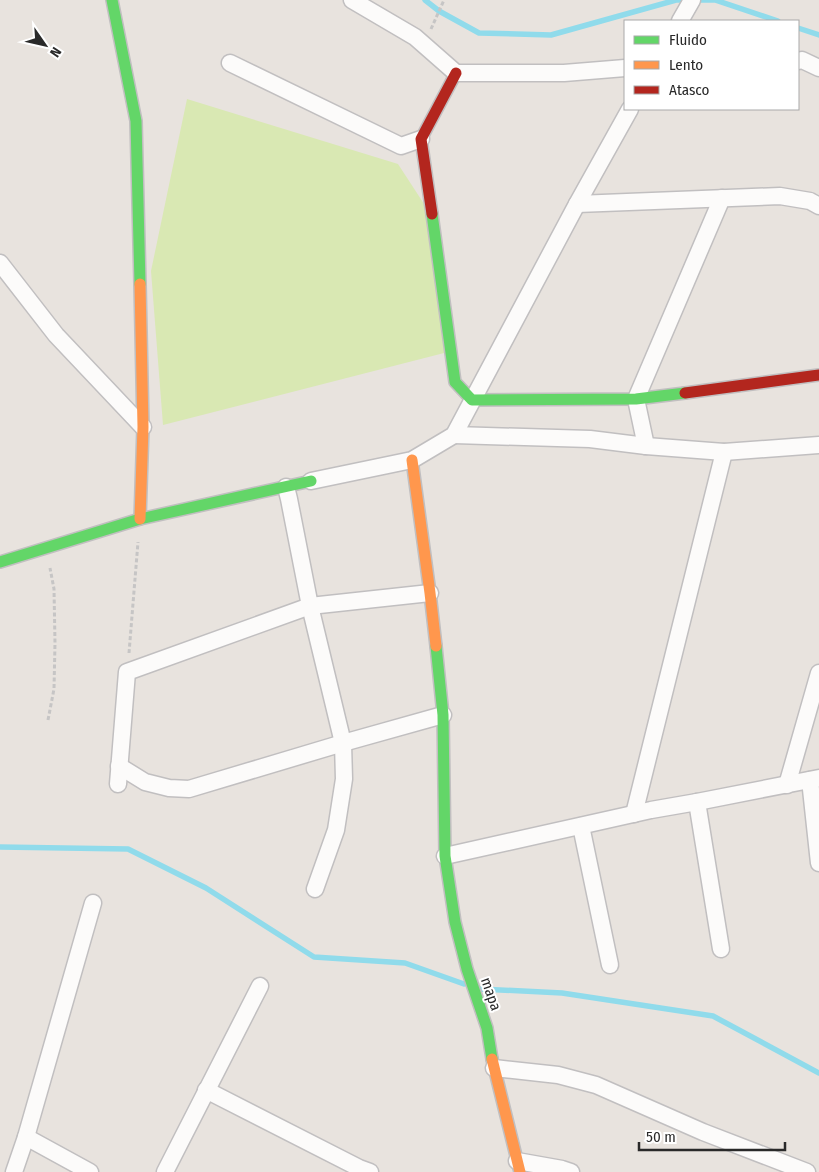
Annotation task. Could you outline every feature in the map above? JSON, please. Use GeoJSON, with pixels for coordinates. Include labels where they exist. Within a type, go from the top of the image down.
{"type":"FeatureCollection","features":[{"type":"Feature","properties":{"kind":"street"},"geometry":{"type":"LineString","coordinates":[[112,0],[136,121],[143,427],[140,519]]}},
{"type":"Feature","properties":{"kind":"street"},"geometry":{"type":"LineString","coordinates":[[352,0],[415,37],[456,73],[564,73],[624,68]]}},
{"type":"Feature","properties":{"kind":"street"},"geometry":{"type":"LineString","coordinates":[[799,61],[802,60],[819,68]]}},
{"type":"Feature","properties":{"kind":"street"},"geometry":{"type":"LineString","coordinates":[[230,63],[401,146],[421,139]]}},
{"type":"Feature","properties":{"kind":"street"},"geometry":{"type":"LineString","coordinates":[[456,73],[421,139],[455,382],[472,400],[636,400],[819,375]]}},
{"type":"Feature","properties":{"kind":"street"},"geometry":{"type":"LineString","coordinates":[[0,562],[140,519],[412,460],[454,435],[629,110]]}},
{"type":"Feature","properties":{"kind":"street"},"geometry":{"type":"LineString","coordinates":[[577,204],[780,196],[810,201],[819,206]]}},
{"type":"Feature","properties":{"kind":"street"},"geometry":{"type":"LineString","coordinates":[[646,446],[636,400],[722,198]]}},
{"type":"Feature","properties":{"kind":"street"},"geometry":{"type":"LineString","coordinates":[[0,263],[56,335],[143,427]]}},
{"type":"Feature","properties":{"kind":"street"},"geometry":{"type":"LineString","coordinates":[[454,435],[590,439],[646,446],[724,452],[819,445]]}},
{"type":"Feature","properties":{"kind":"street"},"geometry":{"type":"LineString","coordinates":[[634,814],[724,452]]}},
{"type":"Feature","properties":{"kind":"street","name":"mapa"},"geometry":{"type":"LineString","coordinates":[[412,460],[430,593],[443,715],[445,856],[456,922],[467,969],[487,1028],[494,1068],[519,1166]]}},
{"type":"Feature","properties":{"kind":"street"},"geometry":{"type":"LineString","coordinates":[[286,487],[310,606],[343,743],[344,779],[336,830],[315,889]]}},
{"type":"Feature","properties":{"kind":"street"},"geometry":{"type":"LineString","coordinates":[[118,784],[127,672],[310,606],[430,593]]}},
{"type":"Feature","properties":{"kind":"street"},"geometry":{"type":"LineString","coordinates":[[787,785],[819,673]]}},
{"type":"Feature","properties":{"kind":"street"},"geometry":{"type":"LineString","coordinates":[[119,766],[145,782],[169,788],[189,789],[443,715]]}},
{"type":"Feature","properties":{"kind":"street"},"geometry":{"type":"LineString","coordinates":[[445,856],[634,814],[815,779],[819,863]]}},
{"type":"Feature","properties":{"kind":"street"},"geometry":{"type":"LineString","coordinates":[[697,802],[720,949]]}},
{"type":"Feature","properties":{"kind":"street"},"geometry":{"type":"LineString","coordinates":[[581,826],[610,965]]}},
{"type":"Feature","properties":{"kind":"street"},"geometry":{"type":"LineString","coordinates":[[14,1172],[26,1138],[93,903]]}},
{"type":"Feature","properties":{"kind":"street"},"geometry":{"type":"LineString","coordinates":[[166,1172],[260,986]]}},
{"type":"Feature","properties":{"kind":"street"},"geometry":{"type":"LineString","coordinates":[[494,1068],[558,1075],[596,1085],[703,1132],[807,1172]]}},
{"type":"Feature","properties":{"kind":"street"},"geometry":{"type":"LineString","coordinates":[[206,1090],[370,1172]]}},
{"type":"Feature","properties":{"kind":"street"},"geometry":{"type":"LineString","coordinates":[[26,1138],[90,1172]]}},
{"type":"Feature","properties":{"kind":"street"},"geometry":{"type":"LineString","coordinates":[[519,1166],[562,1169],[571,1172]]}},
{"type":"Feature","properties":{"kind":"path"},"geometry":{"type":"LineString","coordinates":[[424,45],[444,0]]}},
{"type":"Feature","properties":{"kind":"path"},"geometry":{"type":"LineString","coordinates":[[127,672],[140,519]]}},
{"type":"Feature","properties":{"kind":"path"},"geometry":{"type":"LineString","coordinates":[[46,548],[54,589],[55,643],[54,689],[48,720]]}},
{"type":"Feature","properties":{"kind":"green space"},"geometry":{"type":"Polygon","coordinates":[[[187,99],[398,164],[428,210],[448,352],[163,425],[151,271],[187,99]]]}},
{"type":"Feature","properties":{"kind":"waterway"},"geometry":{"type":"LineString","coordinates":[[425,0],[439,11],[479,33],[551,35],[676,0],[715,0],[775,20]]}},
{"type":"Feature","properties":{"kind":"waterway"},"geometry":{"type":"LineString","coordinates":[[799,28],[819,35]]}},
{"type":"Feature","properties":{"kind":"waterway"},"geometry":{"type":"LineString","coordinates":[[0,847],[128,849],[206,888],[314,957],[405,963],[464,984]]}},
{"type":"Feature","properties":{"kind":"waterway"},"geometry":{"type":"LineString","coordinates":[[480,989],[562,993],[713,1016],[819,1073]]}},
{"type":"Feature","properties":{"kind":"traffic: fast"},"geometry":{"type":"LineString","coordinates":[[112,0],[136,121],[140,284]]}},
{"type":"Feature","properties":{"kind":"traffic: fast"},"geometry":{"type":"LineString","coordinates":[[432,214],[455,382],[472,400],[636,399],[685,393]]}},
{"type":"Feature","properties":{"kind":"traffic: fast"},"geometry":{"type":"LineString","coordinates":[[0,562],[140,519],[311,481]]}},
{"type":"Feature","properties":{"kind":"traffic: fast"},"geometry":{"type":"LineString","coordinates":[[436,646],[443,715],[445,856],[455,922],[467,969],[487,1028],[492,1059]]}},
{"type":"Feature","properties":{"kind":"traffic: slow"},"geometry":{"type":"LineString","coordinates":[[140,284],[143,427],[140,519]]}},
{"type":"Feature","properties":{"kind":"traffic: slow"},"geometry":{"type":"LineString","coordinates":[[412,460],[436,646]]}},
{"type":"Feature","properties":{"kind":"traffic: slow"},"geometry":{"type":"LineString","coordinates":[[492,1059],[520,1172]]}},
{"type":"Feature","properties":{"kind":"traffic: jam"},"geometry":{"type":"LineString","coordinates":[[432,214],[421,139],[456,73]]}},
{"type":"Feature","properties":{"kind":"traffic: jam"},"geometry":{"type":"LineString","coordinates":[[685,393],[819,375]]}}]}
